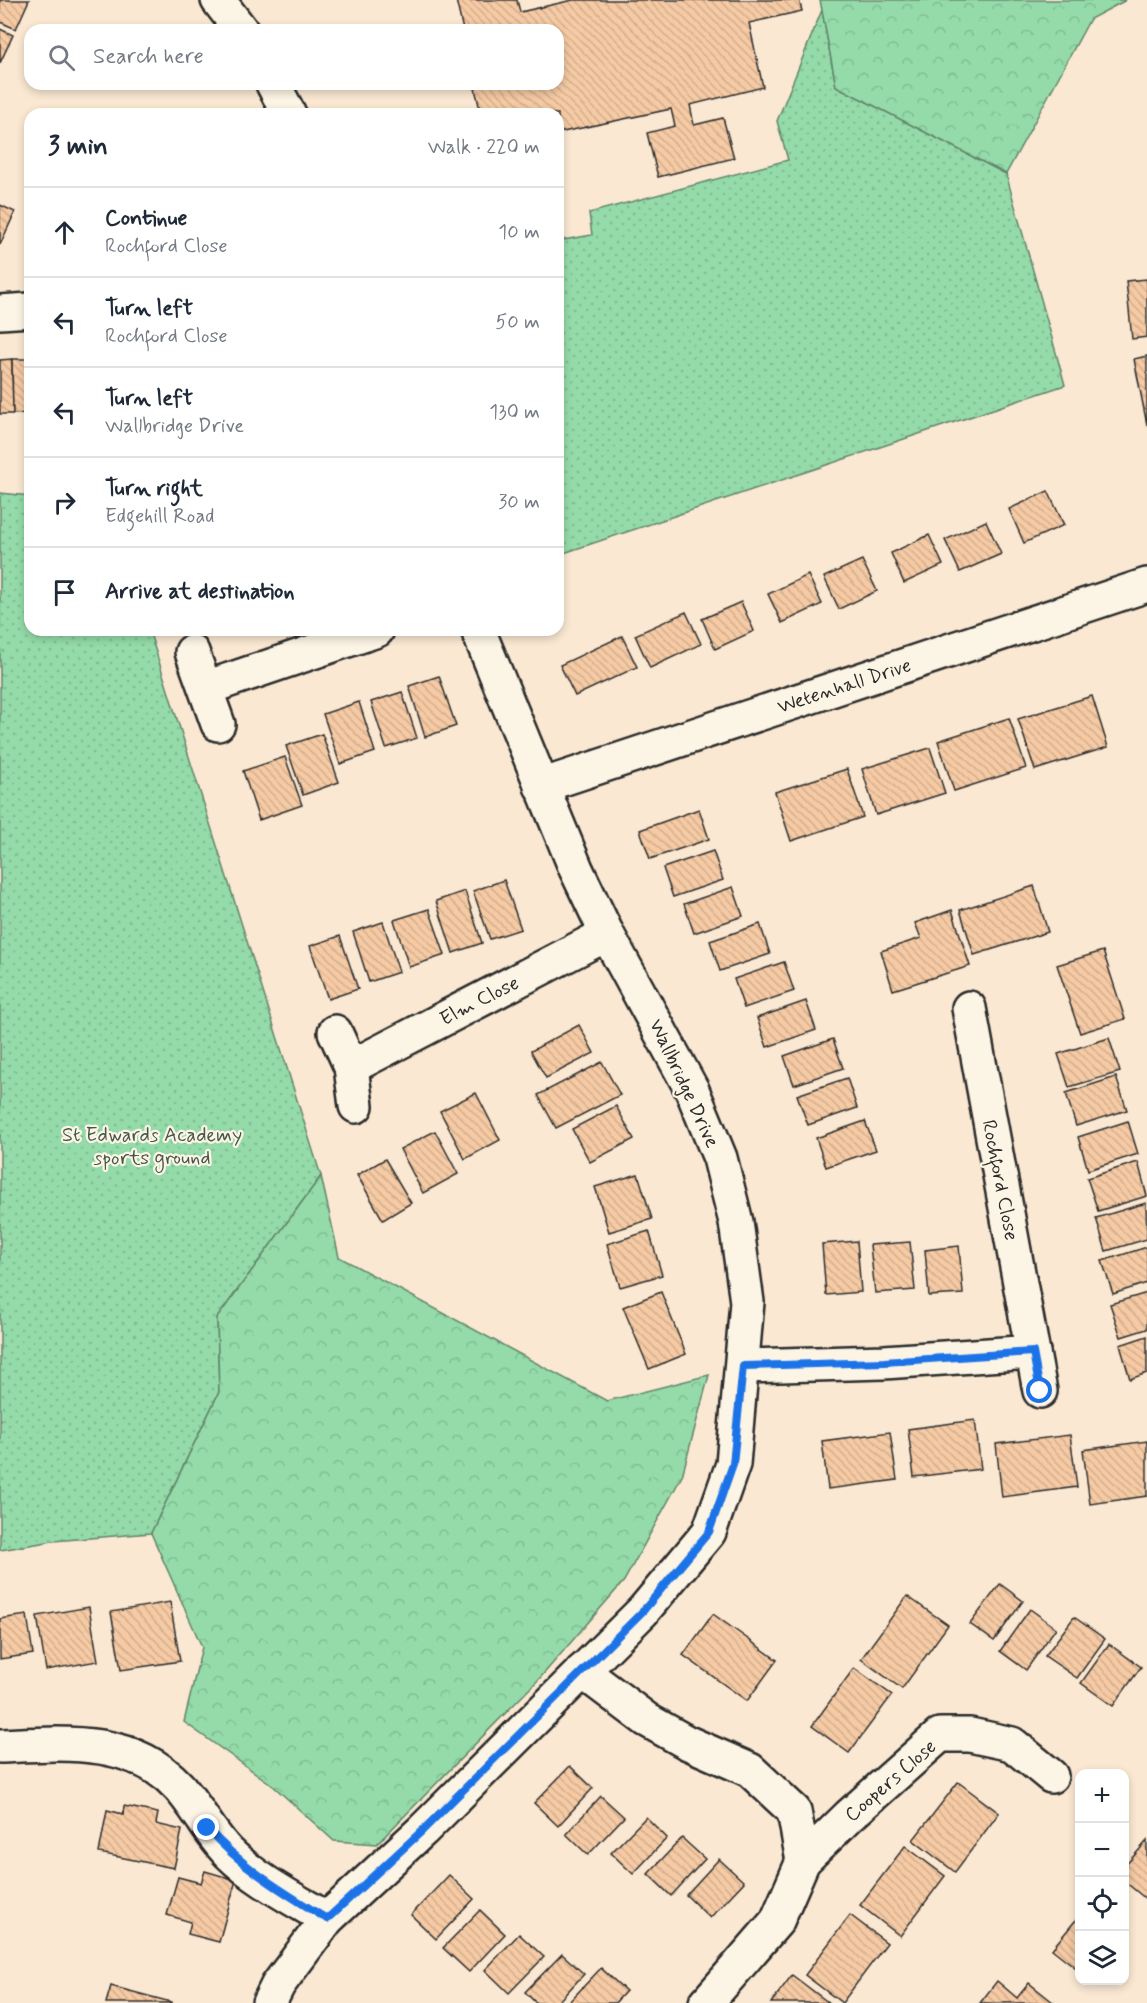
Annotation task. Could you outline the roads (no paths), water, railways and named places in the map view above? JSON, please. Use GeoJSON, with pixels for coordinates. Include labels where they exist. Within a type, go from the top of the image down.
{"type":"FeatureCollection","features":[{"type":"Feature","properties":{"kind":"street"},"geometry":{"type":"LineString","coordinates":[[218,0],[236,24]]}},
{"type":"Feature","properties":{"kind":"street"},"geometry":{"type":"LineString","coordinates":[[276,90],[286,108]]}},
{"type":"Feature","properties":{"kind":"street"},"geometry":{"type":"LineString","coordinates":[[0,312],[24,310]]}},
{"type":"Feature","properties":{"kind":"street","name":"Wetenhall Drive"},"geometry":{"type":"LineString","coordinates":[[541,786],[1147,585]]}},
{"type":"Feature","properties":{"kind":"street"},"geometry":{"type":"LineString","coordinates":[[206,688],[359,636]]}},
{"type":"Feature","properties":{"kind":"street","name":"Wallbridge Drive"},"geometry":{"type":"LineString","coordinates":[[269,2003],[278,1985],[327,1919],[423,1830],[643,1611],[709,1532],[733,1464],[747,1302],[736,1222],[720,1158],[692,1090],[607,934],[576,869],[480,636]]}},
{"type":"Feature","properties":{"kind":"street"},"geometry":{"type":"LineString","coordinates":[[192,652],[218,724]]}},
{"type":"Feature","properties":{"kind":"street","name":"Elm Close"},"geometry":{"type":"LineString","coordinates":[[351,1067],[607,934]]}},
{"type":"Feature","properties":{"kind":"street","name":"Rochford Close"},"geometry":{"type":"LineString","coordinates":[[969,1008],[1040,1391]]}},
{"type":"Feature","properties":{"kind":"street"},"geometry":{"type":"LineString","coordinates":[[335,1032],[351,1067],[356,1106]]}},
{"type":"Feature","properties":{"kind":"street"},"geometry":{"type":"LineString","coordinates":[[743,1366],[884,1362],[1033,1352]]}},
{"type":"Feature","properties":{"kind":"street"},"geometry":{"type":"LineString","coordinates":[[582,1671],[647,1720],[686,1742],[750,1770],[794,1811],[803,1861]]}},
{"type":"Feature","properties":{"kind":"street","name":"Coopers Close"},"geometry":{"type":"LineString","coordinates":[[706,2003],[777,1921],[803,1861],[849,1816],[940,1735],[970,1735],[1012,1744],[1051,1776]]}},
{"type":"Feature","properties":{"kind":"street"},"geometry":{"type":"LineString","coordinates":[[0,1746],[93,1744],[126,1752],[154,1765],[180,1788],[207,1828],[229,1853],[260,1877],[327,1919]]}},
{"type":"Feature","properties":{"kind":"park label","name":"St Edwards Academy sports ground"},"geometry":{"type":"Point","coordinates":[152,1146]}}]}
